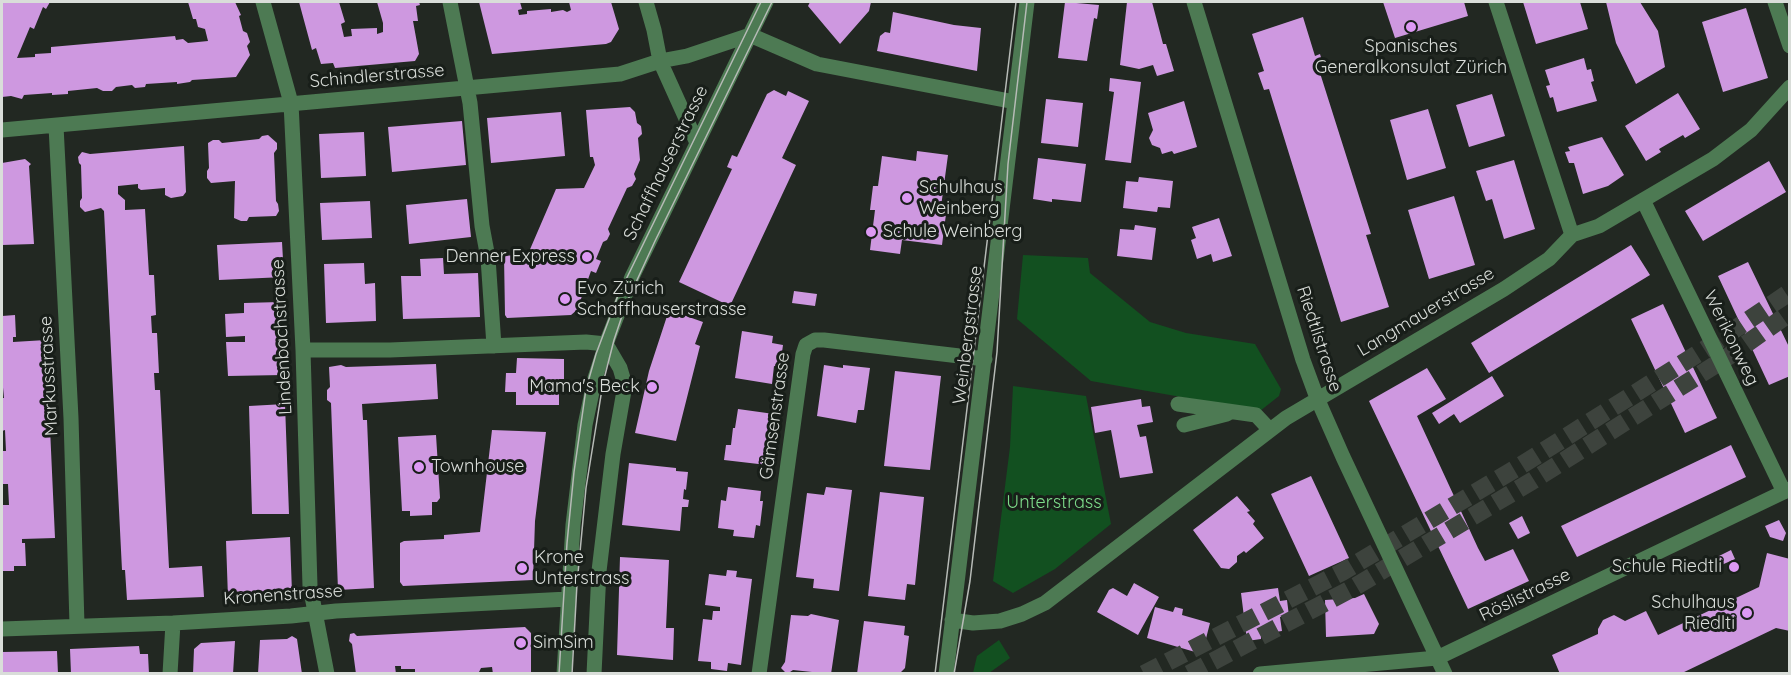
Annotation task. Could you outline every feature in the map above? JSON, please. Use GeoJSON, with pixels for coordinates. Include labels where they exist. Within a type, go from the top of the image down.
{"type":"FeatureCollection","features":[{"type":"Feature","properties":{"kind":"street","name":"Lindenbachstrasse"},"geometry":{"type":"LineString","coordinates":[[263,2],[291,103],[303,350],[310,586],[327,674]]}},
{"type":"Feature","properties":{"kind":"street"},"geometry":{"type":"LineString","coordinates":[[450,2],[470,103],[482,233],[488,258],[494,346]]}},
{"type":"Feature","properties":{"kind":"street"},"geometry":{"type":"LineString","coordinates":[[646,2],[660,61],[697,143]]}},
{"type":"Feature","properties":{"kind":"street","name":"Schaffhauserstrasse"},"geometry":{"type":"LineString","coordinates":[[564,674],[573,525],[585,425],[595,378],[632,277],[766,2]]}},
{"type":"Feature","properties":{"kind":"street","name":"Weinbergstrasse"},"geometry":{"type":"LineString","coordinates":[[946,674],[1027,2]]}},
{"type":"Feature","properties":{"kind":"street","name":"Riedtlistrasse"},"geometry":{"type":"LineString","coordinates":[[1194,2],[1303,360],[1317,398],[1445,674]]}},
{"type":"Feature","properties":{"kind":"street"},"geometry":{"type":"LineString","coordinates":[[1496,2],[1572,235]]}},
{"type":"Feature","properties":{"kind":"street"},"geometry":{"type":"LineString","coordinates":[[1775,2],[1790,46]]}},
{"type":"Feature","properties":{"kind":"street","name":"Schindlerstrasse"},"geometry":{"type":"LineString","coordinates":[[2,130],[620,74],[660,61],[687,56],[750,35]]}},
{"type":"Feature","properties":{"kind":"street"},"geometry":{"type":"LineString","coordinates":[[750,35],[817,64],[1015,102]]}},
{"type":"Feature","properties":{"kind":"street","name":"Langmauerstrasse"},"geometry":{"type":"LineString","coordinates":[[952,620],[973,623],[1000,621],[1045,603],[1286,418],[1504,289],[1549,259],[1572,235],[1599,226],[1713,159],[1751,129],[1790,87]]}},
{"type":"Feature","properties":{"kind":"street","name":"Markusstrasse"},"geometry":{"type":"LineString","coordinates":[[56,126],[71,418],[77,625]]}},
{"type":"Feature","properties":{"kind":"street","name":"Werikonweg"},"geometry":{"type":"LineString","coordinates":[[1643,200],[1787,491]]}},
{"type":"Feature","properties":{"kind":"street","name":"Gämsenstrasse"},"geometry":{"type":"LineString","coordinates":[[759,674],[802,354],[806,345],[815,340],[824,340],[985,359]]}},
{"type":"Feature","properties":{"kind":"street"},"geometry":{"type":"LineString","coordinates":[[303,350],[390,350],[586,342],[606,344],[620,368],[625,385],[613,454],[599,571],[594,674]]}},
{"type":"Feature","properties":{"kind":"street"},"geometry":{"type":"LineString","coordinates":[[1178,404],[1256,415],[1270,430]]}},
{"type":"Feature","properties":{"kind":"street"},"geometry":{"type":"LineString","coordinates":[[1184,425],[1236,412]]}},
{"type":"Feature","properties":{"kind":"street","name":"Röslistrasse"},"geometry":{"type":"LineString","coordinates":[[1260,674],[1437,658],[1787,491]]}},
{"type":"Feature","properties":{"kind":"street","name":"Kronenstrasse"},"geometry":{"type":"LineString","coordinates":[[2,629],[173,623],[336,611],[568,599]]}},
{"type":"Feature","properties":{"kind":"street"},"geometry":{"type":"LineString","coordinates":[[170,674],[173,623]]}},
{"type":"Feature","properties":{"kind":"green space"},"geometry":{"type":"Polygon","coordinates":[[[1023,255],[1088,258],[1090,273],[1150,322],[1186,333],[1255,344],[1281,389],[1279,396],[1260,411],[1091,381],[1017,319],[1023,255]]]}},
{"type":"Feature","properties":{"kind":"green space","name":"Unterstrass"},"geometry":{"type":"Polygon","coordinates":[[[1013,386],[1086,396],[1111,524],[1055,569],[1013,593],[993,581],[1010,447],[1013,386]]]}},
{"type":"Feature","properties":{"kind":"green space"},"geometry":{"type":"Polygon","coordinates":[[[999,640],[1010,658],[989,673],[973,673],[977,656],[999,640]]]}},
{"type":"Feature","properties":{"kind":"building"},"geometry":{"type":"Polygon","coordinates":[[[2,2],[50,2],[46,9],[43,7],[34,29],[30,27],[17,58],[51,53],[51,47],[175,36],[176,40],[183,39],[188,43],[208,41],[205,29],[198,27],[196,19],[193,19],[188,2],[235,2],[241,15],[239,16],[243,31],[247,33],[250,42],[247,46],[250,55],[236,77],[192,80],[177,84],[177,82],[146,84],[145,87],[135,88],[132,85],[116,87],[112,91],[97,88],[68,91],[68,94],[24,95],[22,99],[11,96],[2,97],[2,2]]]}},
{"type":"Feature","properties":{"kind":"building"},"geometry":{"type":"Polygon","coordinates":[[[299,2],[339,2],[345,22],[341,24],[344,37],[352,36],[351,29],[377,28],[377,34],[383,32],[377,2],[419,2],[420,5],[416,6],[418,21],[413,21],[419,54],[415,61],[335,68],[333,63],[321,64],[316,48],[312,50],[299,2]]]}},
{"type":"Feature","properties":{"kind":"building"},"geometry":{"type":"Polygon","coordinates":[[[479,2],[520,2],[522,9],[518,10],[519,15],[527,14],[527,11],[551,9],[551,12],[563,10],[567,12],[571,10],[569,2],[611,2],[619,29],[611,42],[606,44],[492,54],[479,2]]]}},
{"type":"Feature","properties":{"kind":"building"},"geometry":{"type":"Polygon","coordinates":[[[810,2],[871,2],[869,11],[840,44],[808,6],[810,2]]]}},
{"type":"Feature","properties":{"kind":"building"},"geometry":{"type":"Polygon","coordinates":[[[1065,2],[1099,5],[1097,19],[1094,18],[1087,61],[1058,58],[1065,2]]]}},
{"type":"Feature","properties":{"kind":"building"},"geometry":{"type":"Polygon","coordinates":[[[1127,2],[1152,2],[1163,44],[1166,44],[1174,71],[1157,76],[1153,65],[1139,69],[1120,65],[1127,2]]]}},
{"type":"Feature","properties":{"kind":"building","name":"Spanisches Generalkonsulat Zürich"},"geometry":{"type":"Polygon","coordinates":[[[1383,2],[1464,2],[1468,16],[1395,38],[1383,2]]]}},
{"type":"Feature","properties":{"kind":"building"},"geometry":{"type":"Polygon","coordinates":[[[1523,2],[1580,2],[1588,29],[1536,44],[1523,2]]]}},
{"type":"Feature","properties":{"kind":"building"},"geometry":{"type":"Polygon","coordinates":[[[1606,2],[1640,2],[1658,31],[1665,67],[1636,84],[1616,43],[1606,2]]]}},
{"type":"Feature","properties":{"kind":"building"},"geometry":{"type":"Polygon","coordinates":[[[1746,8],[1768,78],[1723,92],[1702,22],[1746,8]]]}},
{"type":"Feature","properties":{"kind":"building"},"geometry":{"type":"Polygon","coordinates":[[[893,12],[954,25],[981,28],[977,71],[877,51],[880,36],[885,32],[890,33],[893,12]]]}},
{"type":"Feature","properties":{"kind":"building"},"geometry":{"type":"Polygon","coordinates":[[[1303,17],[1315,56],[1320,54],[1325,71],[1320,73],[1371,234],[1366,235],[1389,307],[1341,322],[1269,89],[1264,90],[1258,73],[1264,71],[1252,34],[1303,17]]]}},
{"type":"Feature","properties":{"kind":"building"},"geometry":{"type":"Polygon","coordinates":[[[1584,58],[1587,70],[1591,69],[1594,81],[1591,82],[1597,101],[1557,112],[1553,97],[1550,98],[1546,86],[1550,85],[1545,70],[1584,58]]]}},
{"type":"Feature","properties":{"kind":"building"},"geometry":{"type":"Polygon","coordinates":[[[1110,78],[1141,82],[1131,163],[1105,160],[1114,92],[1109,91],[1110,78]]]}},
{"type":"Feature","properties":{"kind":"building"},"geometry":{"type":"Polygon","coordinates":[[[774,90],[786,96],[788,91],[809,101],[782,158],[796,165],[730,306],[679,282],[732,169],[727,167],[732,155],[737,157],[767,94],[774,90]]]}},
{"type":"Feature","properties":{"kind":"building"},"geometry":{"type":"Polygon","coordinates":[[[1678,93],[1700,129],[1685,138],[1683,135],[1659,149],[1661,152],[1646,161],[1625,126],[1678,93]]]}},
{"type":"Feature","properties":{"kind":"building"},"geometry":{"type":"Polygon","coordinates":[[[1492,94],[1505,136],[1469,147],[1456,105],[1492,94]]]}},
{"type":"Feature","properties":{"kind":"building"},"geometry":{"type":"Polygon","coordinates":[[[1046,99],[1083,103],[1078,147],[1041,143],[1046,99]]]}},
{"type":"Feature","properties":{"kind":"building"},"geometry":{"type":"Polygon","coordinates":[[[1184,101],[1197,147],[1174,154],[1172,151],[1162,154],[1160,148],[1152,145],[1149,138],[1153,130],[1148,113],[1184,101]]]}},
{"type":"Feature","properties":{"kind":"building"},"geometry":{"type":"Polygon","coordinates":[[[630,107],[635,112],[642,134],[638,138],[640,160],[634,174],[636,179],[632,186],[627,188],[608,229],[610,234],[603,242],[596,259],[601,261],[596,273],[591,271],[577,310],[571,315],[507,318],[505,315],[504,256],[528,254],[556,189],[584,188],[595,165],[593,157],[590,157],[586,110],[630,107]]]}},
{"type":"Feature","properties":{"kind":"building"},"geometry":{"type":"Polygon","coordinates":[[[1428,109],[1446,168],[1407,180],[1390,120],[1428,109]]]}},
{"type":"Feature","properties":{"kind":"building"},"geometry":{"type":"Polygon","coordinates":[[[561,112],[565,156],[491,163],[487,118],[561,112]]]}},
{"type":"Feature","properties":{"kind":"building"},"geometry":{"type":"Polygon","coordinates":[[[462,121],[466,165],[392,172],[388,127],[462,121]]]}},
{"type":"Feature","properties":{"kind":"building"},"geometry":{"type":"Polygon","coordinates":[[[364,132],[366,176],[321,178],[319,134],[364,132]]]}},
{"type":"Feature","properties":{"kind":"building"},"geometry":{"type":"Polygon","coordinates":[[[268,135],[277,143],[274,153],[276,201],[279,211],[276,216],[249,217],[247,221],[241,221],[234,218],[235,181],[211,183],[207,178],[208,143],[213,140],[219,140],[222,143],[259,139],[268,135]]]}},
{"type":"Feature","properties":{"kind":"building"},"geometry":{"type":"Polygon","coordinates":[[[1602,137],[1624,175],[1608,186],[1583,194],[1574,163],[1569,163],[1565,152],[1570,151],[1568,147],[1602,137]]]}},
{"type":"Feature","properties":{"kind":"building"},"geometry":{"type":"Polygon","coordinates":[[[184,146],[186,192],[183,196],[171,198],[165,195],[165,188],[141,190],[138,184],[118,186],[118,194],[125,200],[125,210],[145,209],[149,275],[154,275],[156,315],[151,316],[152,333],[157,333],[159,373],[154,373],[155,390],[160,390],[169,568],[202,566],[204,597],[127,600],[125,570],[122,570],[104,211],[101,208],[85,212],[80,207],[81,165],[78,157],[82,152],[90,154],[184,146]]]}},
{"type":"Feature","properties":{"kind":"building","name":"Schulhaus Weinberg"},"geometry":{"type":"Polygon","coordinates":[[[917,151],[948,155],[940,214],[946,214],[942,245],[902,240],[900,254],[870,250],[875,210],[870,210],[873,186],[878,186],[882,156],[916,161],[917,151]]]}},
{"type":"Feature","properties":{"kind":"building"},"geometry":{"type":"Polygon","coordinates":[[[1038,158],[1086,164],[1081,202],[1052,199],[1052,202],[1033,199],[1038,158]]]}},
{"type":"Feature","properties":{"kind":"building"},"geometry":{"type":"Polygon","coordinates":[[[25,159],[31,164],[29,166],[34,244],[2,245],[2,163],[25,159]]]}},
{"type":"Feature","properties":{"kind":"building"},"geometry":{"type":"Polygon","coordinates":[[[1514,160],[1535,229],[1504,239],[1492,199],[1486,201],[1476,171],[1514,160]]]}},
{"type":"Feature","properties":{"kind":"building"},"geometry":{"type":"Polygon","coordinates":[[[1769,161],[1786,192],[1703,241],[1685,211],[1769,161]]]}},
{"type":"Feature","properties":{"kind":"building"},"geometry":{"type":"Polygon","coordinates":[[[1139,177],[1173,181],[1170,208],[1158,207],[1157,212],[1123,208],[1126,181],[1138,182],[1139,177]]]}},
{"type":"Feature","properties":{"kind":"building"},"geometry":{"type":"Polygon","coordinates":[[[1454,196],[1475,265],[1429,279],[1408,210],[1454,196]]]}},
{"type":"Feature","properties":{"kind":"building"},"geometry":{"type":"Polygon","coordinates":[[[467,199],[471,237],[409,244],[406,205],[467,199]]]}},
{"type":"Feature","properties":{"kind":"building"},"geometry":{"type":"Polygon","coordinates":[[[370,201],[372,238],[322,240],[320,203],[370,201]]]}},
{"type":"Feature","properties":{"kind":"building"},"geometry":{"type":"Polygon","coordinates":[[[1219,218],[1232,256],[1213,262],[1211,254],[1197,259],[1191,240],[1196,238],[1192,227],[1219,218]]]}},
{"type":"Feature","properties":{"kind":"building"},"geometry":{"type":"Polygon","coordinates":[[[1135,225],[1156,228],[1152,260],[1117,256],[1120,229],[1134,230],[1135,225]]]}},
{"type":"Feature","properties":{"kind":"building"},"geometry":{"type":"Polygon","coordinates":[[[282,242],[284,277],[219,280],[217,245],[282,242]]]}},
{"type":"Feature","properties":{"kind":"building"},"geometry":{"type":"Polygon","coordinates":[[[1631,245],[1650,275],[1489,373],[1471,343],[1631,245]]]}},
{"type":"Feature","properties":{"kind":"building"},"geometry":{"type":"Polygon","coordinates":[[[443,258],[444,274],[478,273],[480,317],[403,319],[401,276],[421,276],[420,259],[443,258]]]}},
{"type":"Feature","properties":{"kind":"building"},"geometry":{"type":"Polygon","coordinates":[[[1748,262],[1790,349],[1790,376],[1769,385],[1718,276],[1748,262]]]}},
{"type":"Feature","properties":{"kind":"building"},"geometry":{"type":"Polygon","coordinates":[[[364,263],[365,284],[375,283],[376,321],[326,323],[324,264],[364,263]]]}},
{"type":"Feature","properties":{"kind":"building"},"geometry":{"type":"Polygon","coordinates":[[[794,291],[817,294],[815,306],[792,303],[794,291]]]}},
{"type":"Feature","properties":{"kind":"building"},"geometry":{"type":"Polygon","coordinates":[[[280,302],[283,375],[228,376],[226,342],[245,342],[245,336],[226,337],[225,314],[244,313],[244,303],[280,302]]]}},
{"type":"Feature","properties":{"kind":"building"},"geometry":{"type":"Polygon","coordinates":[[[1663,304],[1717,418],[1685,433],[1631,319],[1663,304]]]}},
{"type":"Feature","properties":{"kind":"building"},"geometry":{"type":"Polygon","coordinates":[[[669,310],[703,322],[695,344],[700,346],[676,441],[635,433],[649,371],[669,310]]]}},
{"type":"Feature","properties":{"kind":"building"},"geometry":{"type":"Polygon","coordinates":[[[15,315],[16,337],[13,337],[13,342],[46,340],[55,538],[22,539],[22,543],[25,543],[26,566],[14,566],[14,571],[2,571],[2,505],[9,505],[8,484],[2,484],[2,451],[6,451],[5,430],[2,431],[2,398],[4,398],[2,316],[15,315]]]}},
{"type":"Feature","properties":{"kind":"building"},"geometry":{"type":"Polygon","coordinates":[[[742,331],[773,336],[772,343],[783,345],[780,367],[774,366],[772,384],[735,378],[742,331]]]}},
{"type":"Feature","properties":{"kind":"building"},"geometry":{"type":"Polygon","coordinates":[[[517,358],[564,359],[564,379],[559,379],[559,405],[516,405],[516,392],[505,392],[506,373],[516,373],[517,358]]]}},
{"type":"Feature","properties":{"kind":"building"},"geometry":{"type":"Polygon","coordinates":[[[436,364],[438,399],[362,404],[363,420],[367,420],[374,588],[338,590],[331,403],[327,400],[327,390],[330,387],[329,367],[436,364]]]}},
{"type":"Feature","properties":{"kind":"building"},"geometry":{"type":"Polygon","coordinates":[[[824,365],[870,368],[864,410],[858,410],[856,423],[817,416],[824,365]]]}},
{"type":"Feature","properties":{"kind":"building"},"geometry":{"type":"Polygon","coordinates":[[[1427,368],[1446,399],[1417,416],[1478,548],[1485,561],[1513,549],[1529,581],[1468,609],[1369,401],[1427,368]]]}},
{"type":"Feature","properties":{"kind":"building"},"geometry":{"type":"Polygon","coordinates":[[[895,371],[941,376],[930,470],[884,466],[895,371]]]}},
{"type":"Feature","properties":{"kind":"building"},"geometry":{"type":"Polygon","coordinates":[[[1492,376],[1504,396],[1460,423],[1454,414],[1439,424],[1432,413],[1492,376]]]}},
{"type":"Feature","properties":{"kind":"building"},"geometry":{"type":"Polygon","coordinates":[[[1141,399],[1142,407],[1150,406],[1153,422],[1137,425],[1140,437],[1146,436],[1153,473],[1120,478],[1111,430],[1095,433],[1091,407],[1141,399]]]}},
{"type":"Feature","properties":{"kind":"building"},"geometry":{"type":"Polygon","coordinates":[[[285,404],[289,514],[252,514],[249,406],[285,404]]]}},
{"type":"Feature","properties":{"kind":"building"},"geometry":{"type":"Polygon","coordinates":[[[738,409],[774,414],[767,465],[724,460],[726,445],[731,445],[738,409]]]}},
{"type":"Feature","properties":{"kind":"building"},"geometry":{"type":"Polygon","coordinates":[[[492,430],[546,432],[535,521],[533,580],[403,586],[400,582],[400,543],[444,539],[444,535],[480,532],[492,430]]]}},
{"type":"Feature","properties":{"kind":"building","name":"Townhouse"},"geometry":{"type":"Polygon","coordinates":[[[436,435],[440,498],[437,502],[432,502],[432,515],[410,516],[410,511],[402,511],[398,437],[436,435]]]}},
{"type":"Feature","properties":{"kind":"building"},"geometry":{"type":"Polygon","coordinates":[[[1731,445],[1746,477],[1577,557],[1561,526],[1731,445]]]}},
{"type":"Feature","properties":{"kind":"building"},"geometry":{"type":"Polygon","coordinates":[[[629,463],[676,468],[676,471],[688,472],[683,499],[689,500],[688,507],[682,507],[680,531],[622,525],[629,463]]]}},
{"type":"Feature","properties":{"kind":"building"},"geometry":{"type":"Polygon","coordinates":[[[1311,476],[1349,558],[1309,576],[1271,494],[1311,476]]]}},
{"type":"Feature","properties":{"kind":"building"},"geometry":{"type":"Polygon","coordinates":[[[728,487],[761,491],[760,501],[763,501],[760,526],[756,525],[754,538],[733,536],[734,530],[718,528],[721,500],[726,501],[728,487]]]}},
{"type":"Feature","properties":{"kind":"building"},"geometry":{"type":"Polygon","coordinates":[[[826,487],[852,490],[839,591],[813,588],[814,579],[796,577],[807,493],[824,495],[826,487]]]}},
{"type":"Feature","properties":{"kind":"building"},"geometry":{"type":"Polygon","coordinates":[[[880,492],[924,497],[915,585],[907,584],[905,600],[868,596],[880,492]]]}},
{"type":"Feature","properties":{"kind":"building"},"geometry":{"type":"Polygon","coordinates":[[[1237,496],[1250,511],[1247,512],[1255,521],[1253,524],[1264,538],[1246,553],[1244,551],[1237,556],[1237,562],[1229,569],[1221,568],[1193,530],[1237,496]]]}},
{"type":"Feature","properties":{"kind":"building"},"geometry":{"type":"Polygon","coordinates":[[[1522,516],[1530,533],[1518,539],[1509,523],[1522,516]]]}},
{"type":"Feature","properties":{"kind":"building"},"geometry":{"type":"Polygon","coordinates":[[[1779,520],[1786,533],[1783,541],[1770,537],[1765,526],[1779,520]]]}},
{"type":"Feature","properties":{"kind":"building"},"geometry":{"type":"Polygon","coordinates":[[[290,537],[292,593],[228,598],[226,541],[290,537]]]}},
{"type":"Feature","properties":{"kind":"building"},"geometry":{"type":"Polygon","coordinates":[[[1731,550],[1735,559],[1717,567],[1713,559],[1731,550]]]}},
{"type":"Feature","properties":{"kind":"building","name":"Schulhaus Riedlti"},"geometry":{"type":"Polygon","coordinates":[[[1767,553],[1790,559],[1790,631],[1776,628],[1680,674],[1560,674],[1552,655],[1598,634],[1603,620],[1614,615],[1625,621],[1646,611],[1658,635],[1759,587],[1767,553]]]}},
{"type":"Feature","properties":{"kind":"building"},"geometry":{"type":"Polygon","coordinates":[[[620,557],[669,560],[666,628],[674,628],[673,660],[617,655],[620,557]]]}},
{"type":"Feature","properties":{"kind":"building"},"geometry":{"type":"Polygon","coordinates":[[[727,570],[737,571],[736,577],[752,579],[741,665],[728,663],[727,671],[711,669],[711,662],[698,661],[703,619],[712,620],[713,611],[720,611],[720,607],[705,605],[709,574],[726,576],[727,570]]]}},
{"type":"Feature","properties":{"kind":"building"},"geometry":{"type":"Polygon","coordinates":[[[1134,583],[1159,597],[1138,635],[1097,612],[1109,590],[1113,588],[1127,596],[1134,583]]]}},
{"type":"Feature","properties":{"kind":"building"},"geometry":{"type":"Polygon","coordinates":[[[1278,588],[1280,601],[1287,600],[1289,616],[1280,617],[1282,631],[1261,634],[1261,639],[1247,641],[1241,593],[1278,588]]]}},
{"type":"Feature","properties":{"kind":"building"},"geometry":{"type":"Polygon","coordinates":[[[1364,594],[1379,624],[1374,634],[1326,637],[1325,600],[1355,598],[1364,594]]]}},
{"type":"Feature","properties":{"kind":"building"},"geometry":{"type":"Polygon","coordinates":[[[1155,607],[1173,612],[1175,607],[1183,609],[1182,615],[1210,623],[1202,654],[1147,638],[1155,607]]]}},
{"type":"Feature","properties":{"kind":"building"},"geometry":{"type":"Polygon","coordinates":[[[811,614],[839,620],[831,674],[793,670],[787,674],[781,668],[785,662],[791,615],[808,616],[811,614]]]}},
{"type":"Feature","properties":{"kind":"building"},"geometry":{"type":"Polygon","coordinates":[[[864,621],[905,626],[904,635],[909,636],[905,668],[899,674],[857,674],[864,621]]]}},
{"type":"Feature","properties":{"kind":"building"},"geometry":{"type":"Polygon","coordinates":[[[525,627],[531,633],[531,674],[493,674],[492,667],[481,668],[478,674],[415,674],[415,669],[401,669],[401,666],[395,666],[396,674],[356,674],[352,644],[349,641],[350,634],[354,633],[357,636],[525,627]]]}},
{"type":"Feature","properties":{"kind":"building"},"geometry":{"type":"Polygon","coordinates":[[[292,636],[297,639],[302,674],[258,674],[260,640],[287,639],[292,636]]]}},
{"type":"Feature","properties":{"kind":"building"},"geometry":{"type":"Polygon","coordinates":[[[235,641],[233,674],[193,674],[194,649],[201,643],[235,641]]]}},
{"type":"Feature","properties":{"kind":"building"},"geometry":{"type":"Polygon","coordinates":[[[139,646],[140,654],[148,654],[149,674],[71,674],[70,649],[139,646]]]}},
{"type":"Feature","properties":{"kind":"building"},"geometry":{"type":"Polygon","coordinates":[[[57,651],[58,674],[2,674],[2,652],[57,651]]]}},
{"type":"Feature","properties":{"kind":"tunnel"},"geometry":{"type":"LineString","coordinates":[[1144,674],[1342,572],[1520,466],[1710,346],[1790,292]]}},
{"type":"Feature","properties":{"kind":"tunnel"},"geometry":{"type":"LineString","coordinates":[[1189,674],[1351,589],[1532,481],[1726,358],[1790,313]]}},
{"type":"Feature","properties":{"kind":"tram line"},"geometry":{"type":"LineString","coordinates":[[559,674],[574,472],[586,389],[596,354],[617,298],[761,2]]}},
{"type":"Feature","properties":{"kind":"tram line"},"geometry":{"type":"LineString","coordinates":[[572,674],[586,488],[603,383],[614,340],[626,304],[655,241],[772,2]]}},
{"type":"Feature","properties":{"kind":"tram line"},"geometry":{"type":"LineString","coordinates":[[935,674],[1016,2]]}},
{"type":"Feature","properties":{"kind":"tram line"},"geometry":{"type":"LineString","coordinates":[[954,674],[970,581],[997,352],[1008,164],[1027,2]]}},
{"type":"Feature","properties":{"kind":"place","name":"Spanisches Generalkonsulat Zürich"},"geometry":{"type":"Point","coordinates":[1411,27]}},
{"type":"Feature","properties":{"kind":"place","name":"Schulhaus Weinberg"},"geometry":{"type":"Point","coordinates":[907,198]}},
{"type":"Feature","properties":{"kind":"place","name":"Schule Weinberg"},"geometry":{"type":"Point","coordinates":[871,232]}},
{"type":"Feature","properties":{"kind":"place","name":"Denner Express"},"geometry":{"type":"Point","coordinates":[587,257]}},
{"type":"Feature","properties":{"kind":"place","name":"Evo Zürich Schaffhauserstrasse"},"geometry":{"type":"Point","coordinates":[565,299]}},
{"type":"Feature","properties":{"kind":"place","name":"Mama's Beck"},"geometry":{"type":"Point","coordinates":[652,387]}},
{"type":"Feature","properties":{"kind":"place","name":"Townhouse"},"geometry":{"type":"Point","coordinates":[419,467]}},
{"type":"Feature","properties":{"kind":"place","name":"Schule Riedtli"},"geometry":{"type":"Point","coordinates":[1734,567]}},
{"type":"Feature","properties":{"kind":"place","name":"Krone Unterstrass"},"geometry":{"type":"Point","coordinates":[522,568]}},
{"type":"Feature","properties":{"kind":"place","name":"Schulhaus Riedlti"},"geometry":{"type":"Point","coordinates":[1747,613]}},
{"type":"Feature","properties":{"kind":"place","name":"SimSim"},"geometry":{"type":"Point","coordinates":[521,643]}}]}
